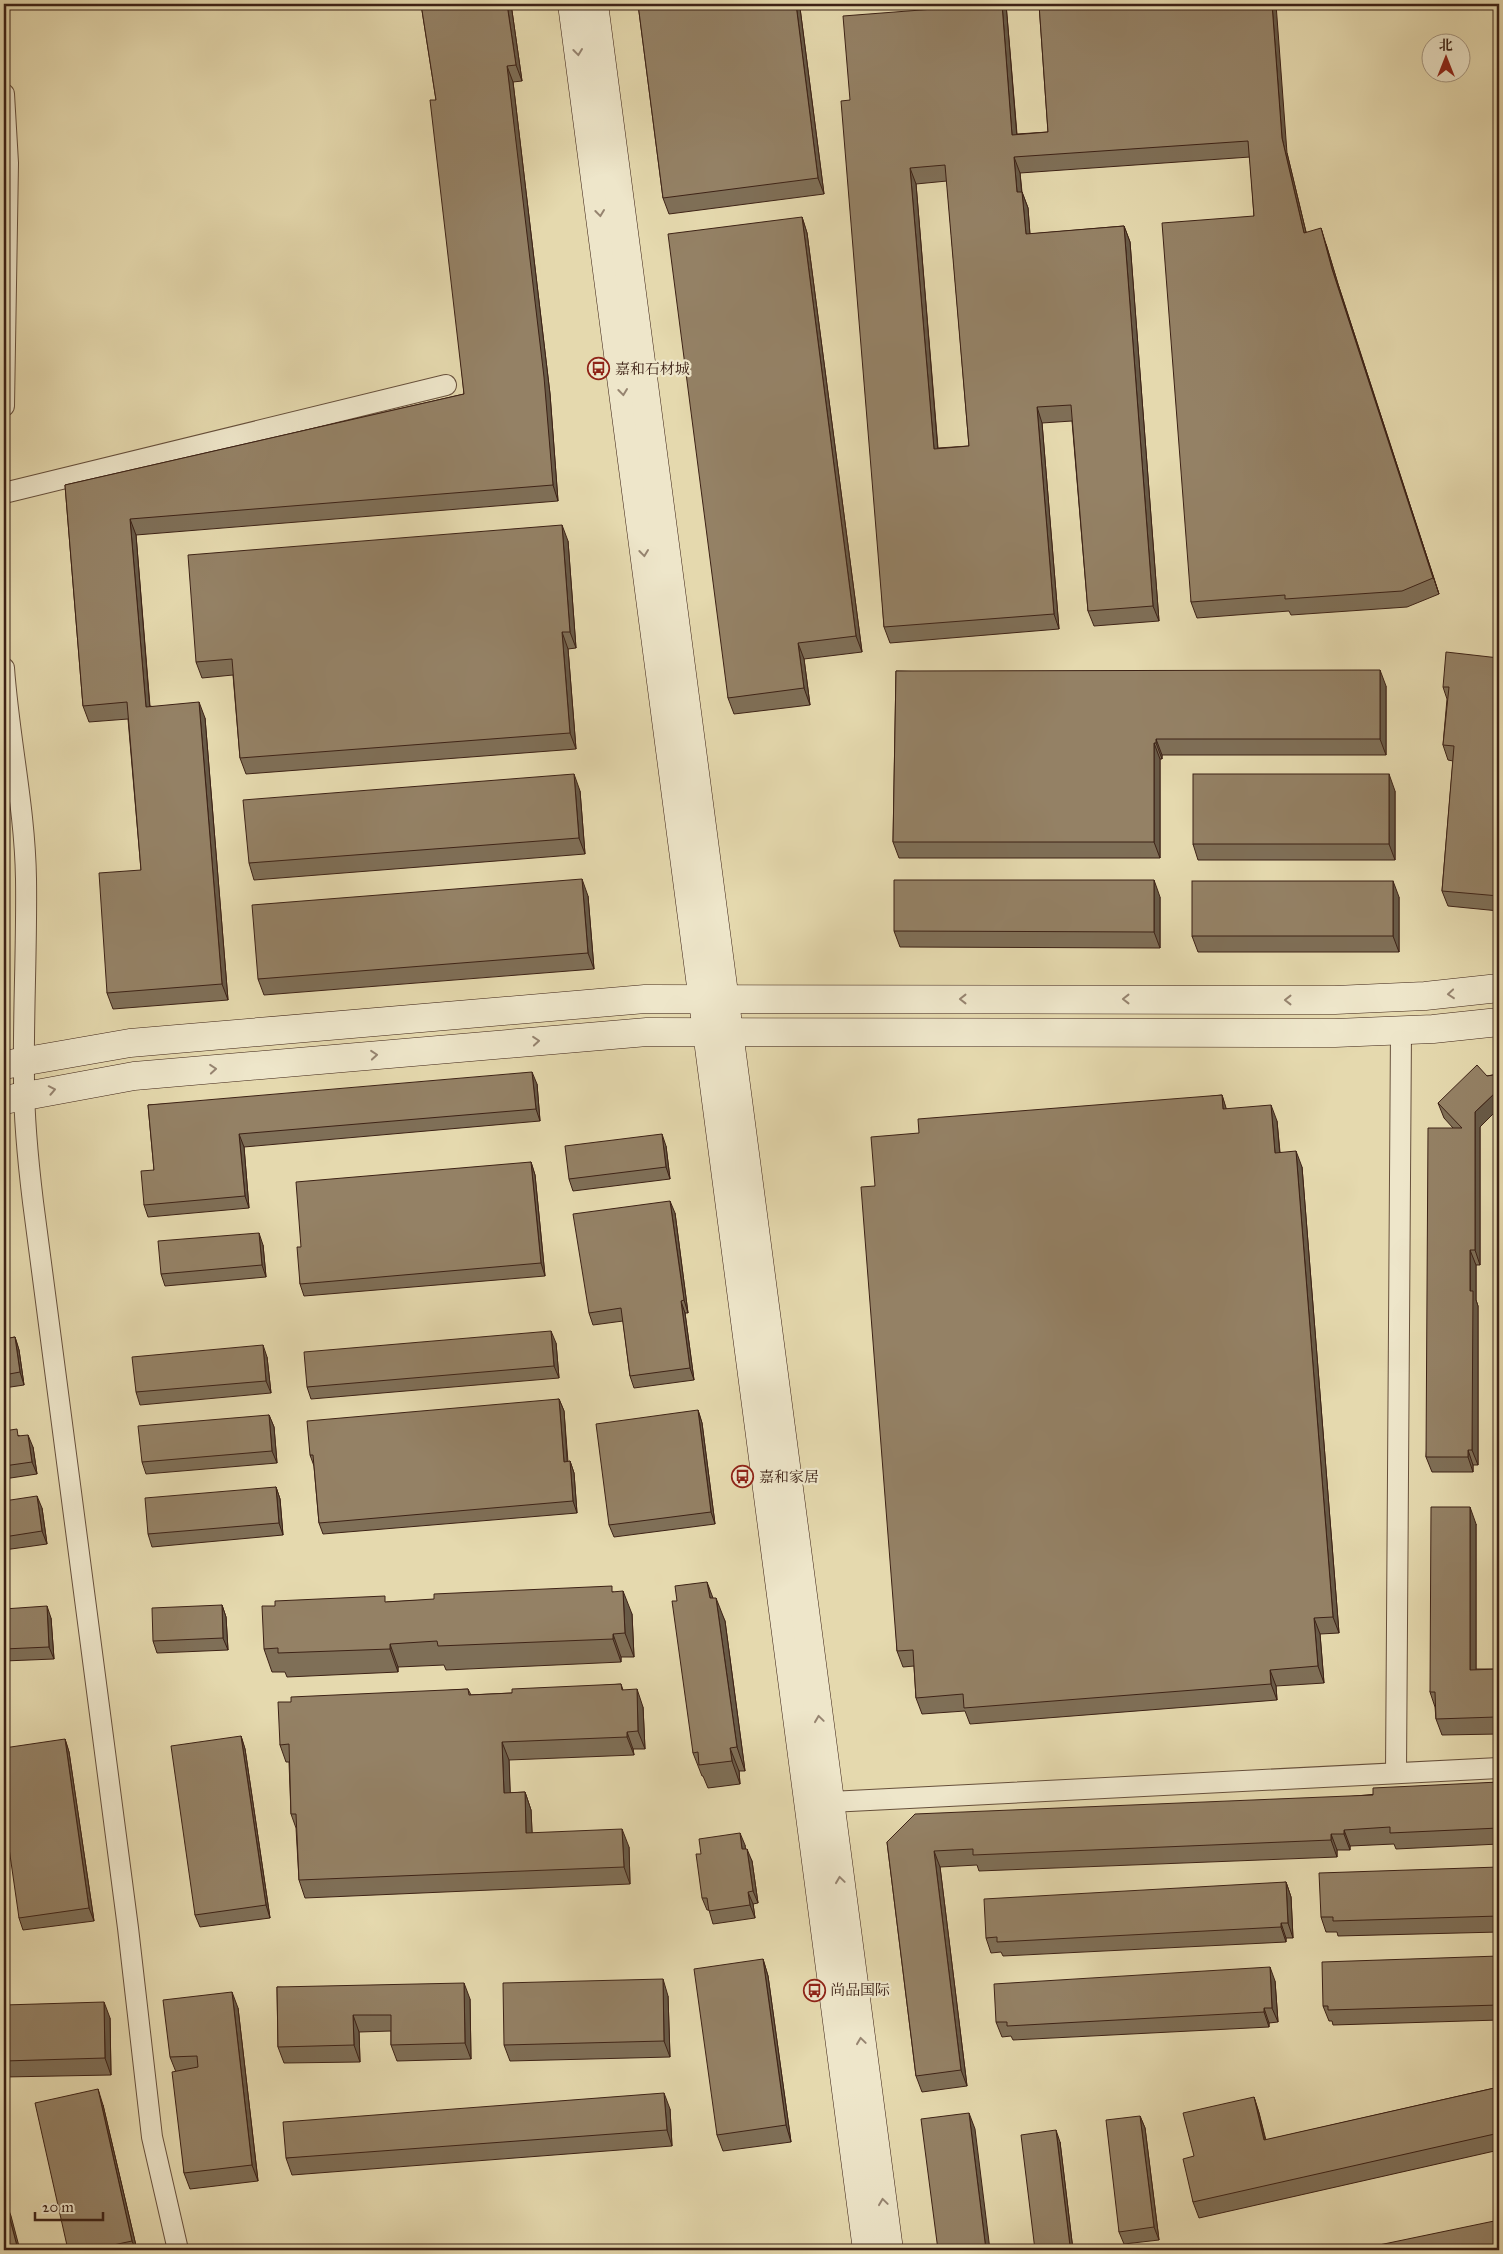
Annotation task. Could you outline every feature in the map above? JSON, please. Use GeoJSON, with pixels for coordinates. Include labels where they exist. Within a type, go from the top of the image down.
{"type":"FeatureCollection","features":[{"type":"Feature","properties":{"kind":"street"},"geometry":{"type":"LineString","coordinates":[[572,4],[713,999],[830,1802],[889,2250]]}},
{"type":"Feature","properties":{"kind":"street"},"geometry":{"type":"LineString","coordinates":[[594,4],[713,999]]}},
{"type":"Feature","properties":{"kind":"street"},"geometry":{"type":"LineString","coordinates":[[4,94],[8,162],[4,406]]}},
{"type":"Feature","properties":{"kind":"street"},"geometry":{"type":"LineString","coordinates":[[4,493],[446,385]]}},
{"type":"Feature","properties":{"kind":"street"},"geometry":{"type":"LineString","coordinates":[[4,668],[25,849],[14,1063],[14,1098],[26,1136],[128,1928],[152,2137],[178,2250]]}},
{"type":"Feature","properties":{"kind":"street"},"geometry":{"type":"LineString","coordinates":[[14,1063],[130,1044],[645,999],[1335,1000],[1425,996],[1499,988]]}},
{"type":"Feature","properties":{"kind":"street"},"geometry":{"type":"LineString","coordinates":[[14,1098],[134,1076],[637,1033],[1336,1033],[1499,1022]]}},
{"type":"Feature","properties":{"kind":"street"},"geometry":{"type":"LineString","coordinates":[[1396,1773],[1401,1030]]}},
{"type":"Feature","properties":{"kind":"street"},"geometry":{"type":"LineString","coordinates":[[718,1032],[868,2250]]}},
{"type":"Feature","properties":{"kind":"street"},"geometry":{"type":"LineString","coordinates":[[830,1802],[1499,1768]]}},
{"type":"Feature","properties":{"kind":"building"},"geometry":{"type":"Polygon","coordinates":[[[421,4],[507,4],[516,65],[507,66],[544,377],[553,485],[130,519],[146,707],[199,702],[222,984],[107,993],[99,873],[141,870],[127,702],[83,706],[65,485],[464,394],[430,100],[436,100],[421,4]]]}},
{"type":"Feature","properties":{"kind":"building"},"geometry":{"type":"Polygon","coordinates":[[[638,4],[796,4],[818,178],[663,198],[638,4]]]}},
{"type":"Feature","properties":{"kind":"building"},"geometry":{"type":"Polygon","coordinates":[[[934,4],[1002,4],[1012,135],[1048,132],[1039,4],[1272,4],[1282,138],[1304,233],[1321,228],[1332,269],[1433,578],[1402,591],[1285,599],[1285,595],[1191,602],[1162,223],[1254,216],[1248,141],[1014,157],[1017,192],[1022,192],[1026,234],[1124,226],[1153,606],[1088,611],[1071,405],[1037,407],[1054,614],[884,627],[841,101],[850,100],[843,16],[934,9],[934,4]],[[945,165],[910,168],[934,449],[969,446],[945,165]]]}},
{"type":"Feature","properties":{"kind":"building"},"geometry":{"type":"Polygon","coordinates":[[[802,217],[856,636],[798,643],[804,688],[728,698],[668,234],[802,217]]]}},
{"type":"Feature","properties":{"kind":"building"},"geometry":{"type":"Polygon","coordinates":[[[562,525],[570,632],[562,632],[570,733],[240,758],[232,659],[196,662],[188,555],[562,525]]]}},
{"type":"Feature","properties":{"kind":"building"},"geometry":{"type":"Polygon","coordinates":[[[1446,652],[1499,658],[1499,896],[1442,891],[1454,746],[1443,745],[1449,687],[1443,687],[1446,652]]]}},
{"type":"Feature","properties":{"kind":"building"},"geometry":{"type":"Polygon","coordinates":[[[1380,670],[1380,739],[1156,739],[1156,743],[1154,743],[1154,842],[893,842],[896,671],[1380,670]]]}},
{"type":"Feature","properties":{"kind":"building"},"geometry":{"type":"Polygon","coordinates":[[[574,774],[579,838],[249,863],[243,800],[574,774]]]}},
{"type":"Feature","properties":{"kind":"building"},"geometry":{"type":"Polygon","coordinates":[[[1193,774],[1389,774],[1389,844],[1193,844],[1193,774]]]}},
{"type":"Feature","properties":{"kind":"building"},"geometry":{"type":"Polygon","coordinates":[[[582,879],[588,953],[258,979],[252,905],[582,879]]]}},
{"type":"Feature","properties":{"kind":"building"},"geometry":{"type":"Polygon","coordinates":[[[894,880],[1154,880],[1154,932],[894,931],[894,880]]]}},
{"type":"Feature","properties":{"kind":"building"},"geometry":{"type":"Polygon","coordinates":[[[1192,881],[1393,881],[1393,936],[1192,936],[1192,881]]]}},
{"type":"Feature","properties":{"kind":"building"},"geometry":{"type":"Polygon","coordinates":[[[1477,1065],[1487,1076],[1499,1074],[1499,1091],[1475,1112],[1475,1250],[1470,1250],[1470,1291],[1473,1291],[1472,1450],[1468,1450],[1468,1457],[1426,1457],[1428,1128],[1462,1128],[1438,1103],[1477,1065]]]}},
{"type":"Feature","properties":{"kind":"building"},"geometry":{"type":"Polygon","coordinates":[[[532,1072],[536,1109],[239,1134],[245,1196],[144,1205],[141,1171],[154,1170],[148,1105],[532,1072]]]}},
{"type":"Feature","properties":{"kind":"building"},"geometry":{"type":"Polygon","coordinates":[[[1222,1095],[1223,1109],[1271,1105],[1275,1153],[1296,1151],[1333,1617],[1314,1618],[1318,1666],[1270,1670],[1271,1684],[964,1708],[963,1694],[916,1698],[913,1650],[897,1651],[861,1187],[875,1186],[871,1137],[919,1133],[918,1119],[1222,1095]]]}},
{"type":"Feature","properties":{"kind":"building"},"geometry":{"type":"Polygon","coordinates":[[[662,1134],[666,1167],[569,1179],[565,1146],[662,1134]]]}},
{"type":"Feature","properties":{"kind":"building"},"geometry":{"type":"Polygon","coordinates":[[[531,1162],[541,1263],[300,1284],[297,1247],[301,1247],[296,1182],[531,1162]]]}},
{"type":"Feature","properties":{"kind":"building"},"geometry":{"type":"Polygon","coordinates":[[[670,1201],[684,1300],[681,1301],[690,1368],[630,1376],[621,1308],[589,1313],[573,1214],[670,1201]]]}},
{"type":"Feature","properties":{"kind":"building"},"geometry":{"type":"Polygon","coordinates":[[[259,1233],[262,1265],[161,1274],[158,1241],[259,1233]]]}},
{"type":"Feature","properties":{"kind":"building"},"geometry":{"type":"Polygon","coordinates":[[[551,1331],[554,1366],[307,1387],[304,1352],[551,1331]]]}},
{"type":"Feature","properties":{"kind":"building"},"geometry":{"type":"Polygon","coordinates":[[[15,1337],[20,1372],[4,1375],[4,1339],[15,1337]]]}},
{"type":"Feature","properties":{"kind":"building"},"geometry":{"type":"Polygon","coordinates":[[[263,1345],[266,1381],[136,1392],[132,1357],[263,1345]]]}},
{"type":"Feature","properties":{"kind":"building"},"geometry":{"type":"Polygon","coordinates":[[[559,1399],[564,1462],[570,1461],[573,1501],[319,1523],[313,1455],[310,1455],[307,1421],[559,1399]]]}},
{"type":"Feature","properties":{"kind":"building"},"geometry":{"type":"Polygon","coordinates":[[[698,1410],[711,1512],[609,1525],[596,1424],[698,1410]]]}},
{"type":"Feature","properties":{"kind":"building"},"geometry":{"type":"Polygon","coordinates":[[[269,1415],[272,1451],[142,1462],[138,1426],[269,1415]]]}},
{"type":"Feature","properties":{"kind":"building"},"geometry":{"type":"Polygon","coordinates":[[[17,1429],[18,1436],[28,1435],[32,1462],[4,1466],[4,1431],[17,1429]]]}},
{"type":"Feature","properties":{"kind":"building"},"geometry":{"type":"Polygon","coordinates":[[[276,1487],[279,1523],[148,1534],[145,1498],[276,1487]]]}},
{"type":"Feature","properties":{"kind":"building"},"geometry":{"type":"Polygon","coordinates":[[[37,1496],[42,1531],[4,1537],[4,1501],[37,1496]]]}},
{"type":"Feature","properties":{"kind":"building"},"geometry":{"type":"Polygon","coordinates":[[[1431,1507],[1470,1507],[1470,1670],[1499,1669],[1499,1710],[1496,1710],[1496,1717],[1436,1719],[1435,1692],[1430,1692],[1431,1507]]]}},
{"type":"Feature","properties":{"kind":"building"},"geometry":{"type":"Polygon","coordinates":[[[707,1582],[710,1598],[716,1598],[737,1747],[730,1748],[732,1761],[699,1765],[698,1752],[693,1753],[672,1601],[677,1601],[675,1586],[707,1582]]]}},
{"type":"Feature","properties":{"kind":"building"},"geometry":{"type":"Polygon","coordinates":[[[612,1586],[612,1592],[623,1591],[625,1633],[613,1634],[613,1639],[438,1646],[437,1641],[390,1644],[390,1649],[278,1653],[278,1648],[264,1649],[262,1606],[275,1606],[275,1601],[385,1596],[385,1602],[434,1599],[434,1594],[612,1586]]]}},
{"type":"Feature","properties":{"kind":"building"},"geometry":{"type":"Polygon","coordinates":[[[222,1605],[223,1638],[153,1641],[152,1608],[222,1605]]]}},
{"type":"Feature","properties":{"kind":"building"},"geometry":{"type":"Polygon","coordinates":[[[47,1606],[49,1647],[4,1649],[4,1609],[47,1606]]]}},
{"type":"Feature","properties":{"kind":"building"},"geometry":{"type":"Polygon","coordinates":[[[621,1684],[622,1690],[637,1689],[638,1731],[627,1732],[627,1737],[502,1742],[504,1793],[525,1792],[526,1833],[622,1829],[624,1867],[299,1880],[296,1814],[291,1814],[289,1744],[280,1745],[278,1702],[291,1702],[291,1697],[468,1689],[469,1695],[512,1693],[512,1689],[621,1684]]]}},
{"type":"Feature","properties":{"kind":"building"},"geometry":{"type":"Polygon","coordinates":[[[241,1736],[266,1905],[195,1915],[171,1746],[241,1736]]]}},
{"type":"Feature","properties":{"kind":"building"},"geometry":{"type":"Polygon","coordinates":[[[65,1739],[89,1908],[19,1918],[4,1813],[4,1748],[65,1739]]]}},
{"type":"Feature","properties":{"kind":"building"},"geometry":{"type":"Polygon","coordinates":[[[1499,1782],[1499,1828],[1390,1833],[1390,1827],[1344,1830],[1344,1834],[1331,1834],[1331,1840],[973,1855],[973,1849],[934,1851],[961,2070],[916,2076],[887,1842],[915,1814],[1373,1795],[1373,1788],[1499,1782]]]}},
{"type":"Feature","properties":{"kind":"building"},"geometry":{"type":"Polygon","coordinates":[[[740,1833],[742,1849],[747,1849],[753,1891],[748,1892],[750,1905],[709,1911],[707,1898],[702,1898],[696,1854],[701,1854],[699,1839],[740,1833]]]}},
{"type":"Feature","properties":{"kind":"building"},"geometry":{"type":"Polygon","coordinates":[[[1499,1867],[1499,1916],[1333,1921],[1333,1917],[1321,1917],[1319,1873],[1499,1867]]]}},
{"type":"Feature","properties":{"kind":"building"},"geometry":{"type":"Polygon","coordinates":[[[1286,1882],[1288,1923],[1281,1923],[1281,1927],[997,1942],[997,1937],[986,1938],[984,1899],[1286,1882]]]}},
{"type":"Feature","properties":{"kind":"building"},"geometry":{"type":"Polygon","coordinates":[[[1499,1956],[1499,2005],[1328,2010],[1328,2006],[1323,2006],[1322,1962],[1499,1956]]]}},
{"type":"Feature","properties":{"kind":"building"},"geometry":{"type":"Polygon","coordinates":[[[763,1959],[786,2125],[717,2135],[694,1969],[763,1959]]]}},
{"type":"Feature","properties":{"kind":"building"},"geometry":{"type":"Polygon","coordinates":[[[1270,1967],[1272,2008],[1264,2008],[1264,2012],[1007,2026],[1007,2022],[996,2022],[994,1984],[1270,1967]]]}},
{"type":"Feature","properties":{"kind":"building"},"geometry":{"type":"Polygon","coordinates":[[[663,1979],[664,2041],[504,2045],[503,1983],[663,1979]]]}},
{"type":"Feature","properties":{"kind":"building"},"geometry":{"type":"Polygon","coordinates":[[[464,1983],[465,2043],[391,2045],[391,2015],[353,2015],[354,2045],[278,2047],[277,1987],[464,1983]]]}},
{"type":"Feature","properties":{"kind":"building"},"geometry":{"type":"Polygon","coordinates":[[[232,1992],[252,2165],[184,2173],[172,2072],[198,2067],[197,2056],[170,2057],[163,2000],[232,1992]]]}},
{"type":"Feature","properties":{"kind":"building"},"geometry":{"type":"Polygon","coordinates":[[[104,2002],[105,2058],[4,2061],[4,2005],[104,2002]]]}},
{"type":"Feature","properties":{"kind":"building"},"geometry":{"type":"Polygon","coordinates":[[[1499,2087],[1499,2133],[1193,2202],[1183,2159],[1194,2156],[1183,2113],[1254,2097],[1264,2140],[1499,2087]]]}},
{"type":"Feature","properties":{"kind":"building"},"geometry":{"type":"Polygon","coordinates":[[[98,2089],[132,2241],[90,2250],[68,2250],[35,2103],[98,2089]]]}},
{"type":"Feature","properties":{"kind":"building"},"geometry":{"type":"Polygon","coordinates":[[[664,2093],[667,2130],[286,2158],[283,2122],[664,2093]]]}},
{"type":"Feature","properties":{"kind":"building"},"geometry":{"type":"Polygon","coordinates":[[[969,2113],[986,2250],[938,2250],[921,2119],[969,2113]]]}},
{"type":"Feature","properties":{"kind":"building"},"geometry":{"type":"Polygon","coordinates":[[[1140,2116],[1154,2227],[1119,2232],[1106,2120],[1140,2116]]]}},
{"type":"Feature","properties":{"kind":"building"},"geometry":{"type":"Polygon","coordinates":[[[1056,2130],[1070,2246],[1035,2250],[1021,2135],[1056,2130]]]}},
{"type":"Feature","properties":{"kind":"building"},"geometry":{"type":"Polygon","coordinates":[[[5,2200],[18,2250],[4,2250],[5,2200]]]}},
{"type":"Feature","properties":{"kind":"building"},"geometry":{"type":"Polygon","coordinates":[[[1499,2220],[1499,2250],[1355,2250],[1499,2220]]]}},
{"type":"Feature","properties":{"kind":"place","name":"嘉和石材城"},"geometry":{"type":"Point","coordinates":[599,369]}},
{"type":"Feature","properties":{"kind":"place","name":"嘉和家居"},"geometry":{"type":"Point","coordinates":[743,1477]}},
{"type":"Feature","properties":{"kind":"place","name":"尚品国际"},"geometry":{"type":"Point","coordinates":[814,1990]}}]}
